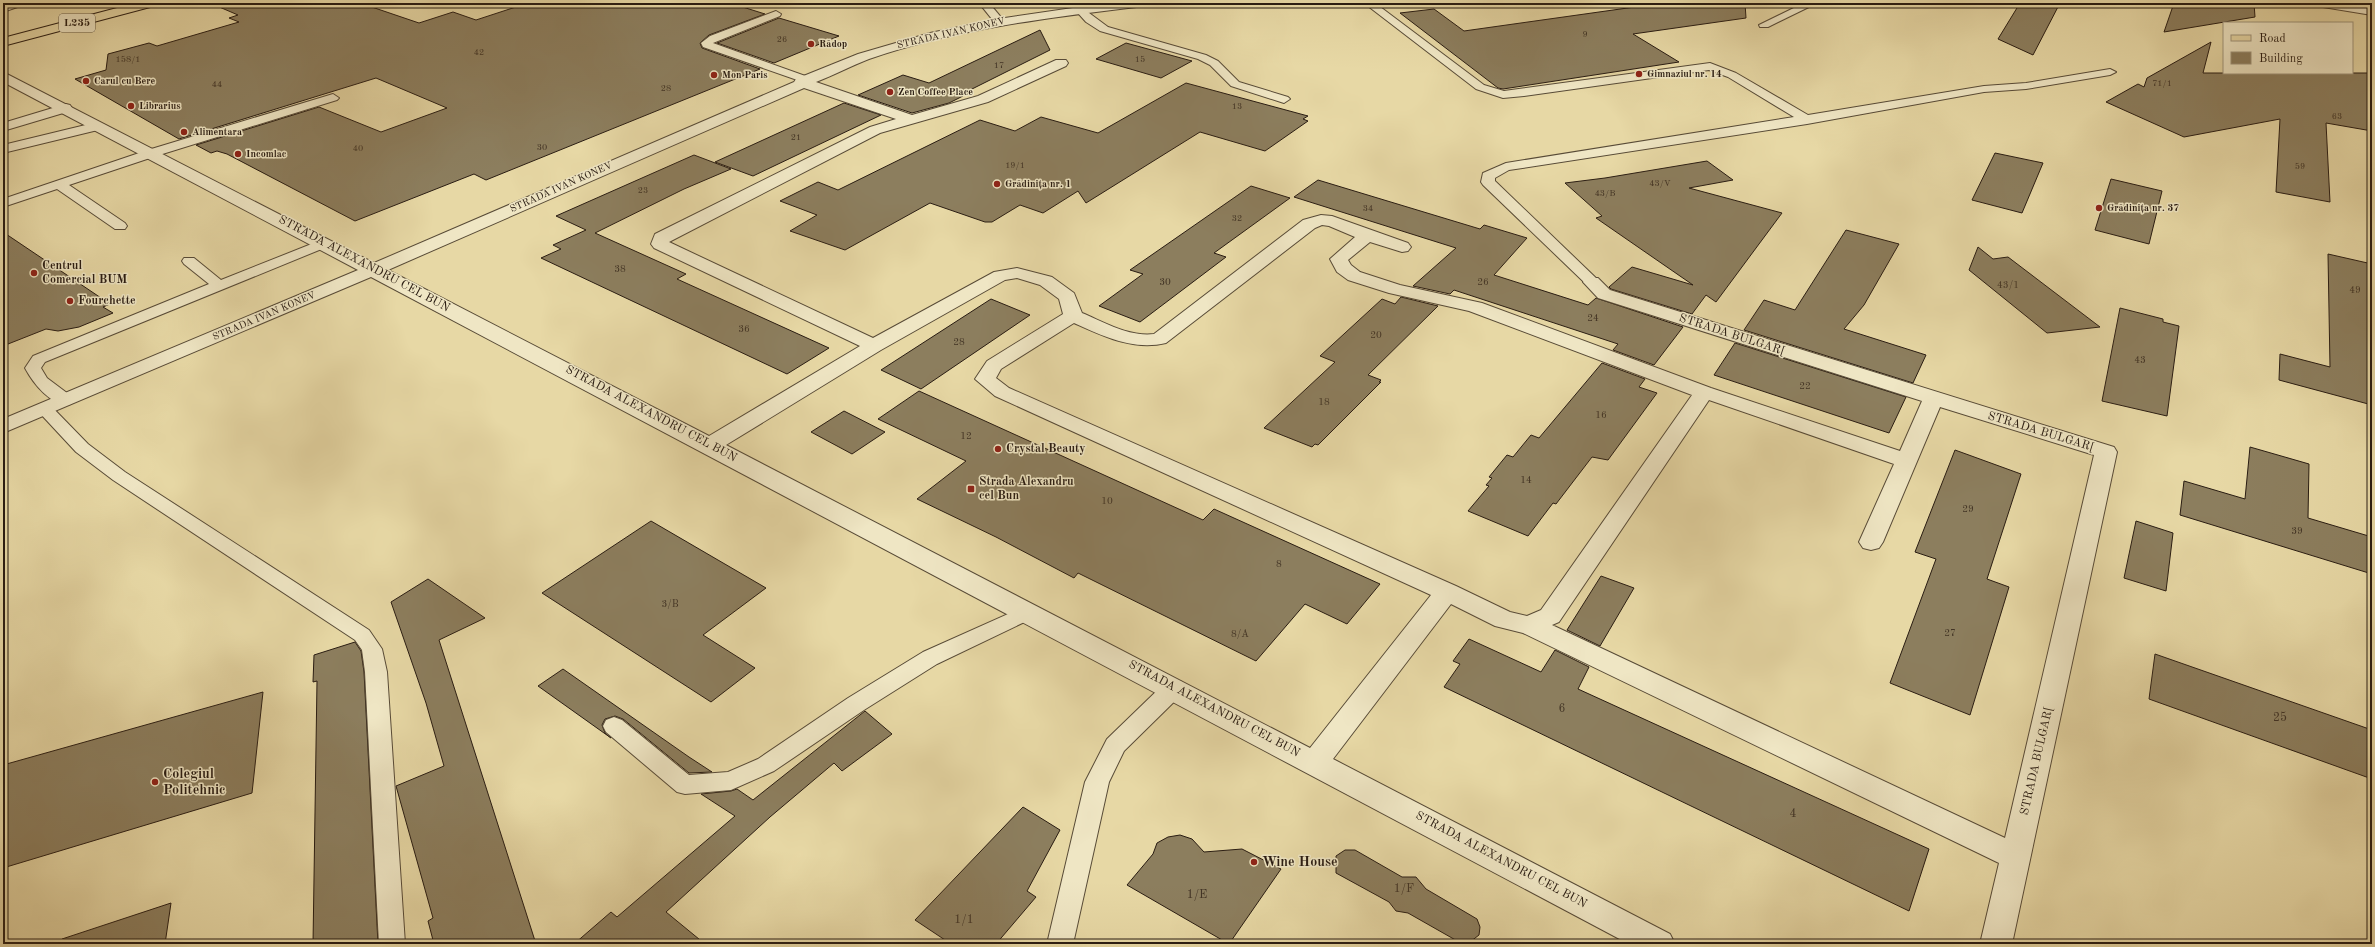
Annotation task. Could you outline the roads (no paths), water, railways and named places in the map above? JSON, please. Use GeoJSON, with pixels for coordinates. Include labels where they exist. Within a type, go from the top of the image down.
{"type":"FeatureCollection","features":[{"type":"Feature","properties":{"kind":"main road","name":"L235"},"geometry":{"type":"LineString","coordinates":[[3,42],[150,3]]}},
{"type":"Feature","properties":{"kind":"street","name":"STRADA IVAN KONEV"},"geometry":{"type":"LineString","coordinates":[[3,426],[375,269],[804,81],[901,43],[1000,22],[1136,3]]}},
{"type":"Feature","properties":{"kind":"street"},"geometry":{"type":"LineString","coordinates":[[2323,3],[2372,11]]}},
{"type":"Feature","properties":{"kind":"street"},"geometry":{"type":"LineString","coordinates":[[874,346],[660,244],[661,238],[875,130],[983,99],[1061,63]]}},
{"type":"Feature","properties":{"kind":"street","name":"STRADA ALEXANDRU CEL BUN"},"geometry":{"type":"LineString","coordinates":[[3,76],[375,269],[1659,944]]}},
{"type":"Feature","properties":{"kind":"street"},"geometry":{"type":"LineString","coordinates":[[804,81],[910,119]]}},
{"type":"Feature","properties":{"kind":"street"},"geometry":{"type":"LineString","coordinates":[[1073,316],[1132,339],[1146,342],[1159,339],[1310,224],[1321,220],[1332,222],[1367,236],[1402,246]]}},
{"type":"Feature","properties":{"kind":"street"},"geometry":{"type":"LineString","coordinates":[[1367,236],[1339,259],[1342,268],[1354,276],[1396,289],[1475,307],[1704,392],[1905,460]]}},
{"type":"Feature","properties":{"kind":"street"},"geometry":{"type":"LineString","coordinates":[[710,445],[874,346],[991,279],[1008,274],[1036,278],[1060,290],[1068,297],[1073,316]]}},
{"type":"Feature","properties":{"kind":"street","name":"STRADA BULGAR["},"geometry":{"type":"LineString","coordinates":[[1592,282],[1604,294],[1933,399],[2106,452],[1996,944]]}},
{"type":"Feature","properties":{"kind":"street"},"geometry":{"type":"LineString","coordinates":[[1073,316],[994,365],[985,379],[1002,392],[1447,592],[1504,620],[1529,625],[2016,857]]}},
{"type":"Feature","properties":{"kind":"street"},"geometry":{"type":"LineString","coordinates":[[1529,625],[1550,616],[1704,392]]}},
{"type":"Feature","properties":{"kind":"street"},"geometry":{"type":"LineString","coordinates":[[1871,542],[1905,460],[1933,399]]}},
{"type":"Feature","properties":{"kind":"street"},"geometry":{"type":"LineString","coordinates":[[1315,762],[1447,592]]}},
{"type":"Feature","properties":{"kind":"lane"},"geometry":{"type":"LineString","coordinates":[[3,9],[24,3]]}},
{"type":"Feature","properties":{"kind":"lane"},"geometry":{"type":"LineString","coordinates":[[984,3],[1000,22]]}},
{"type":"Feature","properties":{"kind":"lane"},"geometry":{"type":"LineString","coordinates":[[1370,3],[1480,87],[1494,93],[1524,93],[1710,66],[1726,71],[1807,120]]}},
{"type":"Feature","properties":{"kind":"lane"},"geometry":{"type":"LineString","coordinates":[[1764,25],[1812,3]]}},
{"type":"Feature","properties":{"kind":"lane"},"geometry":{"type":"LineString","coordinates":[[1081,10],[1090,20],[1104,29],[1136,40],[1202,57],[1214,63],[1235,84],[1284,99]]}},
{"type":"Feature","properties":{"kind":"lane"},"geometry":{"type":"LineString","coordinates":[[776,14],[714,38],[706,43],[707,45],[804,81]]}},
{"type":"Feature","properties":{"kind":"lane"},"geometry":{"type":"LineString","coordinates":[[1592,282],[1488,182],[1488,176],[1506,167],[1807,120],[1984,89],[2037,84],[2110,72]]}},
{"type":"Feature","properties":{"kind":"lane"},"geometry":{"type":"LineString","coordinates":[[3,202],[152,153],[333,98]]}},
{"type":"Feature","properties":{"kind":"lane"},"geometry":{"type":"LineString","coordinates":[[3,127],[66,108]]}},
{"type":"Feature","properties":{"kind":"lane"},"geometry":{"type":"LineString","coordinates":[[3,149],[98,126]]}},
{"type":"Feature","properties":{"kind":"lane"},"geometry":{"type":"LineString","coordinates":[[58,184],[120,226]]}},
{"type":"Feature","properties":{"kind":"lane"},"geometry":{"type":"LineString","coordinates":[[65,400],[35,375],[33,368],[39,359],[324,243]]}},
{"type":"Feature","properties":{"kind":"lane"},"geometry":{"type":"LineString","coordinates":[[189,261],[219,285]]}},
{"type":"Feature","properties":{"kind":"lane"},"geometry":{"type":"LineString","coordinates":[[44,409],[82,448],[119,476],[362,635],[372,650],[376,672],[392,944]]}},
{"type":"Feature","properties":{"kind":"lane"},"geometry":{"type":"LineString","coordinates":[[614,726],[685,785],[731,781],[766,765],[856,704],[930,658],[1028,612]]}},
{"type":"Feature","properties":{"kind":"lane"},"geometry":{"type":"LineString","coordinates":[[1060,944],[1097,782],[1115,745],[1174,688]]}},
{"type":"Feature","properties":{"kind":"place","name":"Rădop"},"geometry":{"type":"Point","coordinates":[811,44]}},
{"type":"Feature","properties":{"kind":"place","name":"Gimnaziul nr. 14"},"geometry":{"type":"Point","coordinates":[1639,74]}},
{"type":"Feature","properties":{"kind":"place","name":"Mon Paris"},"geometry":{"type":"Point","coordinates":[714,75]}},
{"type":"Feature","properties":{"kind":"place","name":"Carul cu Bere"},"geometry":{"type":"Point","coordinates":[86,81]}},
{"type":"Feature","properties":{"kind":"place","name":"Zen Coffee Place"},"geometry":{"type":"Point","coordinates":[890,92]}},
{"type":"Feature","properties":{"kind":"place","name":"Librarius"},"geometry":{"type":"Point","coordinates":[131,106]}},
{"type":"Feature","properties":{"kind":"place","name":"Alimentara"},"geometry":{"type":"Point","coordinates":[184,132]}},
{"type":"Feature","properties":{"kind":"place","name":"Incomlac"},"geometry":{"type":"Point","coordinates":[238,154]}},
{"type":"Feature","properties":{"kind":"place","name":"Grădinița nr. 1"},"geometry":{"type":"Point","coordinates":[997,184]}},
{"type":"Feature","properties":{"kind":"place","name":"Grădinița nr. 37"},"geometry":{"type":"Point","coordinates":[2099,208]}},
{"type":"Feature","properties":{"kind":"place","name":"Centrul Comercial BUM"},"geometry":{"type":"Point","coordinates":[34,273]}},
{"type":"Feature","properties":{"kind":"place","name":"Fourchette"},"geometry":{"type":"Point","coordinates":[70,301]}},
{"type":"Feature","properties":{"kind":"place","name":"Crystal Beauty"},"geometry":{"type":"Point","coordinates":[998,449]}},
{"type":"Feature","properties":{"kind":"place","name":"Strada Alexandru cel Bun"},"geometry":{"type":"Point","coordinates":[971,489]}},
{"type":"Feature","properties":{"kind":"place","name":"Colegiul Politehnic"},"geometry":{"type":"Point","coordinates":[155,782]}},
{"type":"Feature","properties":{"kind":"place","name":"Wine House"},"geometry":{"type":"Point","coordinates":[1254,862]}}]}
